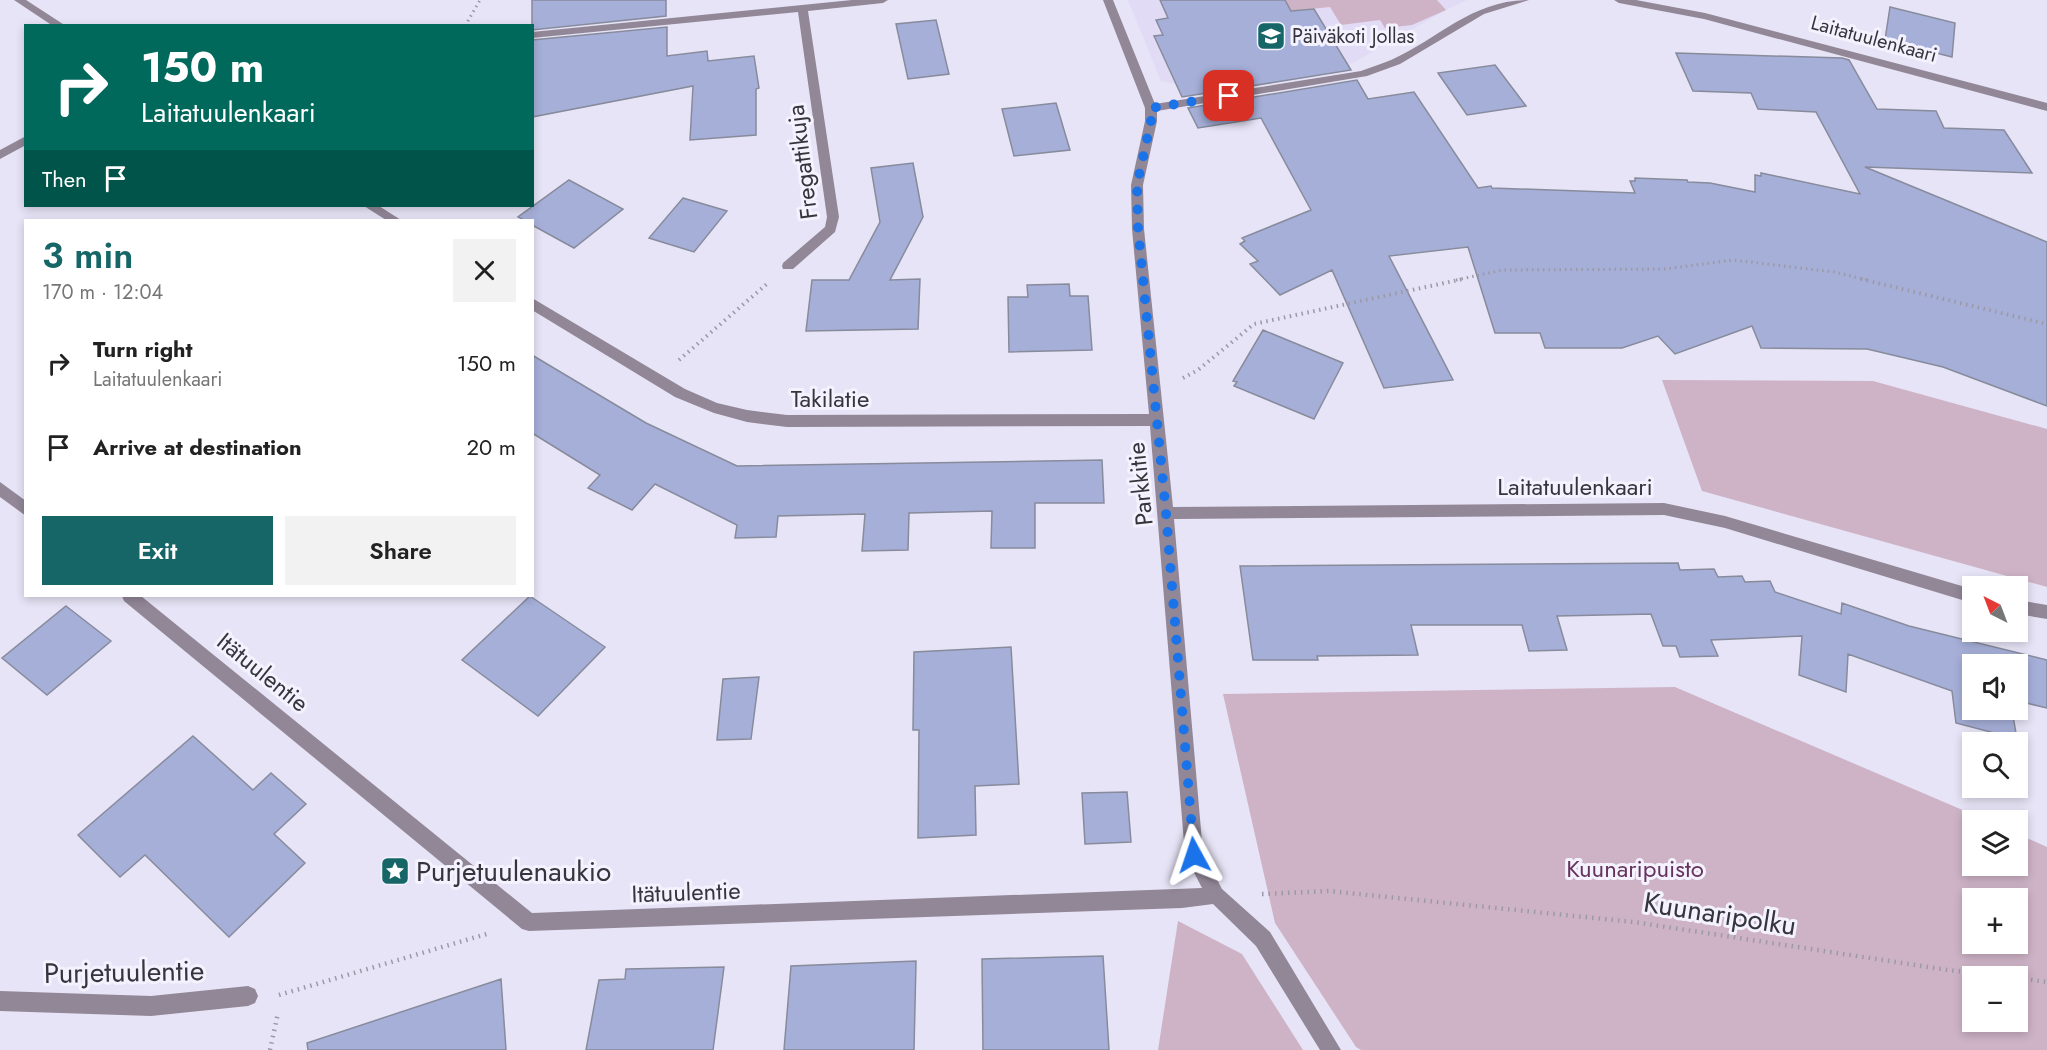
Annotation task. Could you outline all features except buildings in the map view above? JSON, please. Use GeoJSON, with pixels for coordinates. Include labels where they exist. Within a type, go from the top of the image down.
{"type":"FeatureCollection","features":[{"type":"Feature","properties":{"kind":"street"},"geometry":{"type":"LineString","coordinates":[[19,0],[58,24]]}},
{"type":"Feature","properties":{"kind":"street"},"geometry":{"type":"LineString","coordinates":[[534,35],[883,0]]}},
{"type":"Feature","properties":{"kind":"street","name":"Parkkitie"},"geometry":{"type":"LineString","coordinates":[[1108,0],[1151,108],[1151,121],[1137,185],[1138,228],[1166,513],[1194,855],[1216,895],[1263,939],[1331,1050]]}},
{"type":"Feature","properties":{"kind":"street"},"geometry":{"type":"LineString","coordinates":[[1151,108],[1363,74],[1396,62],[1480,12],[1524,0]]}},
{"type":"Feature","properties":{"kind":"street","name":"Laitatuulenkaari"},"geometry":{"type":"LineString","coordinates":[[1620,0],[1704,16],[2047,107]]}},
{"type":"Feature","properties":{"kind":"street","name":"Fregattikuja"},"geometry":{"type":"LineString","coordinates":[[788,266],[831,229],[833,217],[803,9]]}},
{"type":"Feature","properties":{"kind":"street"},"geometry":{"type":"LineString","coordinates":[[0,154],[24,141]]}},
{"type":"Feature","properties":{"kind":"street"},"geometry":{"type":"LineString","coordinates":[[372,207],[393,219]]}},
{"type":"Feature","properties":{"kind":"street","name":"Takilatie"},"geometry":{"type":"LineString","coordinates":[[534,304],[680,393],[714,408],[747,416],[787,421],[1156,420]]}},
{"type":"Feature","properties":{"kind":"street"},"geometry":{"type":"LineString","coordinates":[[0,488],[24,508]]}},
{"type":"Feature","properties":{"kind":"street","name":"Laitatuulenkaari"},"geometry":{"type":"LineString","coordinates":[[1166,513],[1664,509],[1725,522],[1962,593]]}},
{"type":"Feature","properties":{"kind":"street","name":"Itätuulentie"},"geometry":{"type":"LineString","coordinates":[[131,597],[529,922],[1182,899],[1216,895]]}},
{"type":"Feature","properties":{"kind":"street"},"geometry":{"type":"LineString","coordinates":[[2028,609],[2047,612]]}},
{"type":"Feature","properties":{"kind":"street","name":"Purjetuulentie"},"geometry":{"type":"LineString","coordinates":[[0,1001],[151,1006],[248,996]]}},
{"type":"Feature","properties":{"kind":"path"},"geometry":{"type":"LineString","coordinates":[[466,24],[480,0]]}},
{"type":"Feature","properties":{"kind":"path"},"geometry":{"type":"LineString","coordinates":[[1181,379],[1198,370],[1254,324],[1503,270],[1665,269],[1733,260],[1834,272],[2047,324]]}},
{"type":"Feature","properties":{"kind":"path"},"geometry":{"type":"LineString","coordinates":[[687,353],[788,266]]}},
{"type":"Feature","properties":{"kind":"path","name":"Kuunaripolku"},"geometry":{"type":"LineString","coordinates":[[1216,895],[1329,891],[1634,922],[1962,972]]}},
{"type":"Feature","properties":{"kind":"path"},"geometry":{"type":"LineString","coordinates":[[248,996],[282,995],[529,922]]}},
{"type":"Feature","properties":{"kind":"path"},"geometry":{"type":"LineString","coordinates":[[2028,979],[2047,981]]}},
{"type":"Feature","properties":{"kind":"path"},"geometry":{"type":"LineString","coordinates":[[270,1050],[282,995]]}},
{"type":"Feature","properties":{"kind":"shaded area","name":"Päiväkoti Jollas"},"geometry":{"type":"Polygon","coordinates":[[[1128,0],[1467,0],[1353,63],[1185,86],[1161,81],[1128,0]]]}},
{"type":"Feature","properties":{"kind":"green space"},"geometry":{"type":"Polygon","coordinates":[[[1285,0],[1437,0],[1446,10],[1412,25],[1385,28],[1380,20],[1341,25],[1330,7],[1291,11],[1285,0]]]}},
{"type":"Feature","properties":{"kind":"green space"},"geometry":{"type":"Polygon","coordinates":[[[1662,380],[1873,381],[2047,429],[2047,587],[2028,582],[2028,576],[2007,576],[1702,491],[1662,380]]]}},
{"type":"Feature","properties":{"kind":"green space","name":"Kuunaripuisto"},"geometry":{"type":"Polygon","coordinates":[[[1675,687],[1963,810],[1962,876],[2028,876],[2028,838],[2047,847],[2047,1050],[1361,1050],[1356,1047],[1275,923],[1223,694],[1675,687]]]}},
{"type":"Feature","properties":{"kind":"green space"},"geometry":{"type":"Polygon","coordinates":[[[1178,921],[1242,954],[1303,1050],[1158,1050],[1178,921]]]}},
{"type":"Feature","properties":{"kind":"place","name":"Päiväkoti Jollas"},"geometry":{"type":"Point","coordinates":[1271,36]}},
{"type":"Feature","properties":{"kind":"place","name":"Purjetuulenaukio"},"geometry":{"type":"Point","coordinates":[395,871]}},
{"type":"Feature","properties":{"kind":"route"},"geometry":{"type":"LineString","coordinates":[[1194,855],[1166,513],[1138,228],[1137,185],[1151,121],[1151,108],[1229,96]]}}]}
